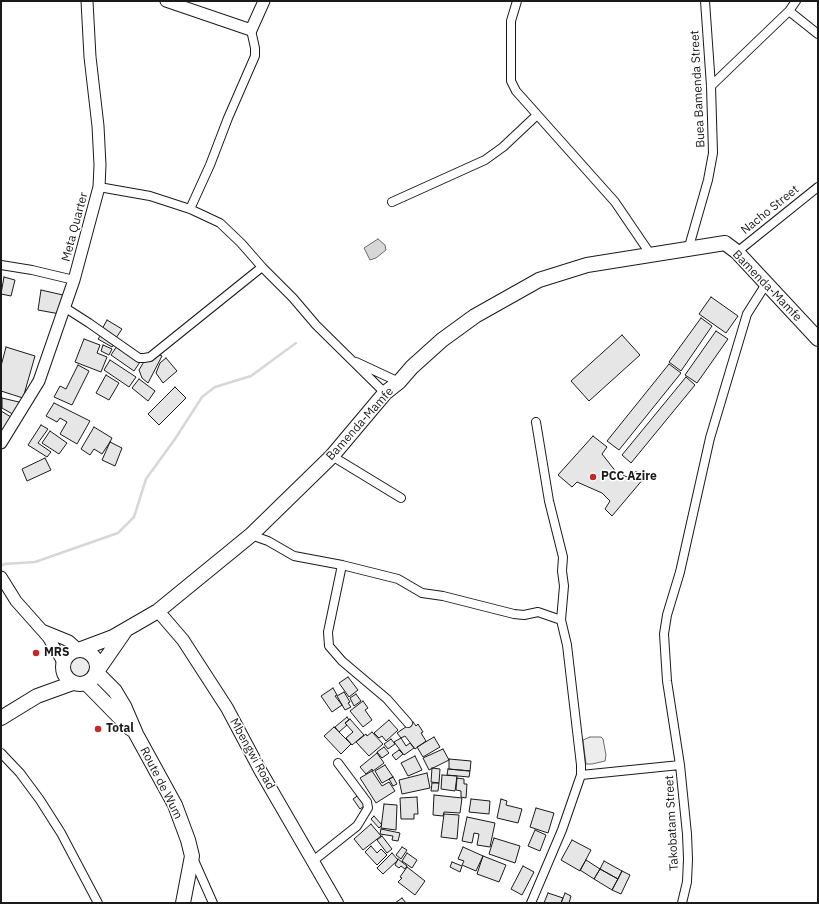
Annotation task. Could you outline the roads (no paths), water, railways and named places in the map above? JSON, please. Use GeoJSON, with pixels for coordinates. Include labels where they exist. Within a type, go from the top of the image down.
{"type":"FeatureCollection","features":[{"type":"Feature","properties":{"kind":"highway","name":"Bamenda-Mamfe"},"geometry":{"type":"LineString","coordinates":[[79,649],[126,630],[158,610],[251,535],[332,456],[385,393],[399,382],[442,340],[476,316],[539,280],[587,265],[651,255],[689,247],[724,243],[737,252],[818,339]]}},
{"type":"Feature","properties":{"kind":"highway","name":"Bamenda-Mamfe"},"geometry":{"type":"LineString","coordinates":[[97,672],[126,630]]}},
{"type":"Feature","properties":{"kind":"highway"},"geometry":{"type":"LineString","coordinates":[[1,718],[37,696],[55,678],[69,653],[79,649],[87,650],[96,658],[98,664],[97,672],[92,680],[37,696]]}},
{"type":"Feature","properties":{"kind":"highway"},"geometry":{"type":"LineString","coordinates":[[63,663],[65,675],[79,683],[136,734]]}},
{"type":"Feature","properties":{"kind":"highway"},"geometry":{"type":"LineString","coordinates":[[97,672],[115,691],[124,706],[136,734]]}},
{"type":"Feature","properties":{"kind":"highway","name":"Route de Wum"},"geometry":{"type":"LineString","coordinates":[[136,734],[175,804],[188,840],[192,856],[183,903]]}},
{"type":"Feature","properties":{"kind":"main road","name":"Meta Quarter"},"geometry":{"type":"LineString","coordinates":[[1,443],[38,381],[74,280],[99,187],[98,126],[90,57],[87,1]]}},
{"type":"Feature","properties":{"kind":"main road"},"geometry":{"type":"LineString","coordinates":[[166,1],[251,30],[264,1]]}},
{"type":"Feature","properties":{"kind":"main road"},"geometry":{"type":"LineString","coordinates":[[1,577],[16,601],[48,637],[63,663]]}},
{"type":"Feature","properties":{"kind":"main road","name":"Mbengwi Road"},"geometry":{"type":"LineString","coordinates":[[158,610],[183,640],[227,708],[260,770],[337,903]]}},
{"type":"Feature","properties":{"kind":"main road"},"geometry":{"type":"LineString","coordinates":[[41,630],[69,641],[79,649]]}},
{"type":"Feature","properties":{"kind":"street"},"geometry":{"type":"LineString","coordinates":[[517,1],[510,21],[512,81],[516,91],[615,202],[651,255]]}},
{"type":"Feature","properties":{"kind":"street","name":"Buea Bamenda Street"},"geometry":{"type":"LineString","coordinates":[[689,247],[708,180],[713,153],[711,86],[705,1]]}},
{"type":"Feature","properties":{"kind":"street"},"geometry":{"type":"LineString","coordinates":[[711,86],[789,11],[796,1]]}},
{"type":"Feature","properties":{"kind":"street"},"geometry":{"type":"LineString","coordinates":[[789,11],[818,34]]}},
{"type":"Feature","properties":{"kind":"street"},"geometry":{"type":"LineString","coordinates":[[190,209],[210,165],[231,110],[255,56],[255,48],[251,30]]}},
{"type":"Feature","properties":{"kind":"street"},"geometry":{"type":"LineString","coordinates":[[392,202],[485,160],[503,147],[537,115]]}},
{"type":"Feature","properties":{"kind":"street"},"geometry":{"type":"LineString","coordinates":[[99,187],[150,196],[190,209],[220,223],[293,298],[316,325],[385,393]]}},
{"type":"Feature","properties":{"kind":"street","name":"Nacho Street"},"geometry":{"type":"LineString","coordinates":[[737,252],[818,187]]}},
{"type":"Feature","properties":{"kind":"street"},"geometry":{"type":"LineString","coordinates":[[1,265],[32,270],[74,280]]}},
{"type":"Feature","properties":{"kind":"street"},"geometry":{"type":"LineString","coordinates":[[64,308],[89,323],[139,358],[150,357],[262,267]]}},
{"type":"Feature","properties":{"kind":"street","name":"Takobatam Street"},"geometry":{"type":"LineString","coordinates":[[682,903],[687,882],[687,834],[680,765],[667,681],[664,650],[667,615],[680,572],[710,438],[747,314],[766,284]]}},
{"type":"Feature","properties":{"kind":"street"},"geometry":{"type":"LineString","coordinates":[[349,359],[399,382]]}},
{"type":"Feature","properties":{"kind":"street"},"geometry":{"type":"LineString","coordinates":[[532,903],[562,830],[581,775],[567,645],[561,620],[564,586],[563,557],[549,501],[536,422]]}},
{"type":"Feature","properties":{"kind":"street"},"geometry":{"type":"LineString","coordinates":[[332,456],[401,498]]}},
{"type":"Feature","properties":{"kind":"street"},"geometry":{"type":"LineString","coordinates":[[251,535],[268,540],[294,556],[342,565],[398,579],[422,593],[443,596],[514,614],[524,615],[538,612],[561,620]]}},
{"type":"Feature","properties":{"kind":"street"},"geometry":{"type":"LineString","coordinates":[[342,565],[328,632],[330,646],[342,661],[388,699],[408,723]]}},
{"type":"Feature","properties":{"kind":"street"},"geometry":{"type":"LineString","coordinates":[[1,753],[20,773],[40,800],[61,833],[98,903]]}},
{"type":"Feature","properties":{"kind":"street"},"geometry":{"type":"LineString","coordinates":[[313,861],[357,826],[368,808],[368,802],[338,763]]}},
{"type":"Feature","properties":{"kind":"street"},"geometry":{"type":"LineString","coordinates":[[581,775],[680,765]]}},
{"type":"Feature","properties":{"kind":"street"},"geometry":{"type":"LineString","coordinates":[[192,856],[213,903]]}},
{"type":"Feature","properties":{"kind":"waterway"},"geometry":{"type":"LineString","coordinates":[[1,566],[4,564],[35,562],[118,533],[134,517],[146,479],[175,439],[202,397],[215,387],[251,376],[296,343]]}},
{"type":"Feature","properties":{"kind":"place","name":"PCC Azire"},"geometry":{"type":"Point","coordinates":[593,477]}},
{"type":"Feature","properties":{"kind":"place","name":"MRS"},"geometry":{"type":"Point","coordinates":[36,653]}},
{"type":"Feature","properties":{"kind":"place","name":"Total"},"geometry":{"type":"Point","coordinates":[98,729]}}]}
